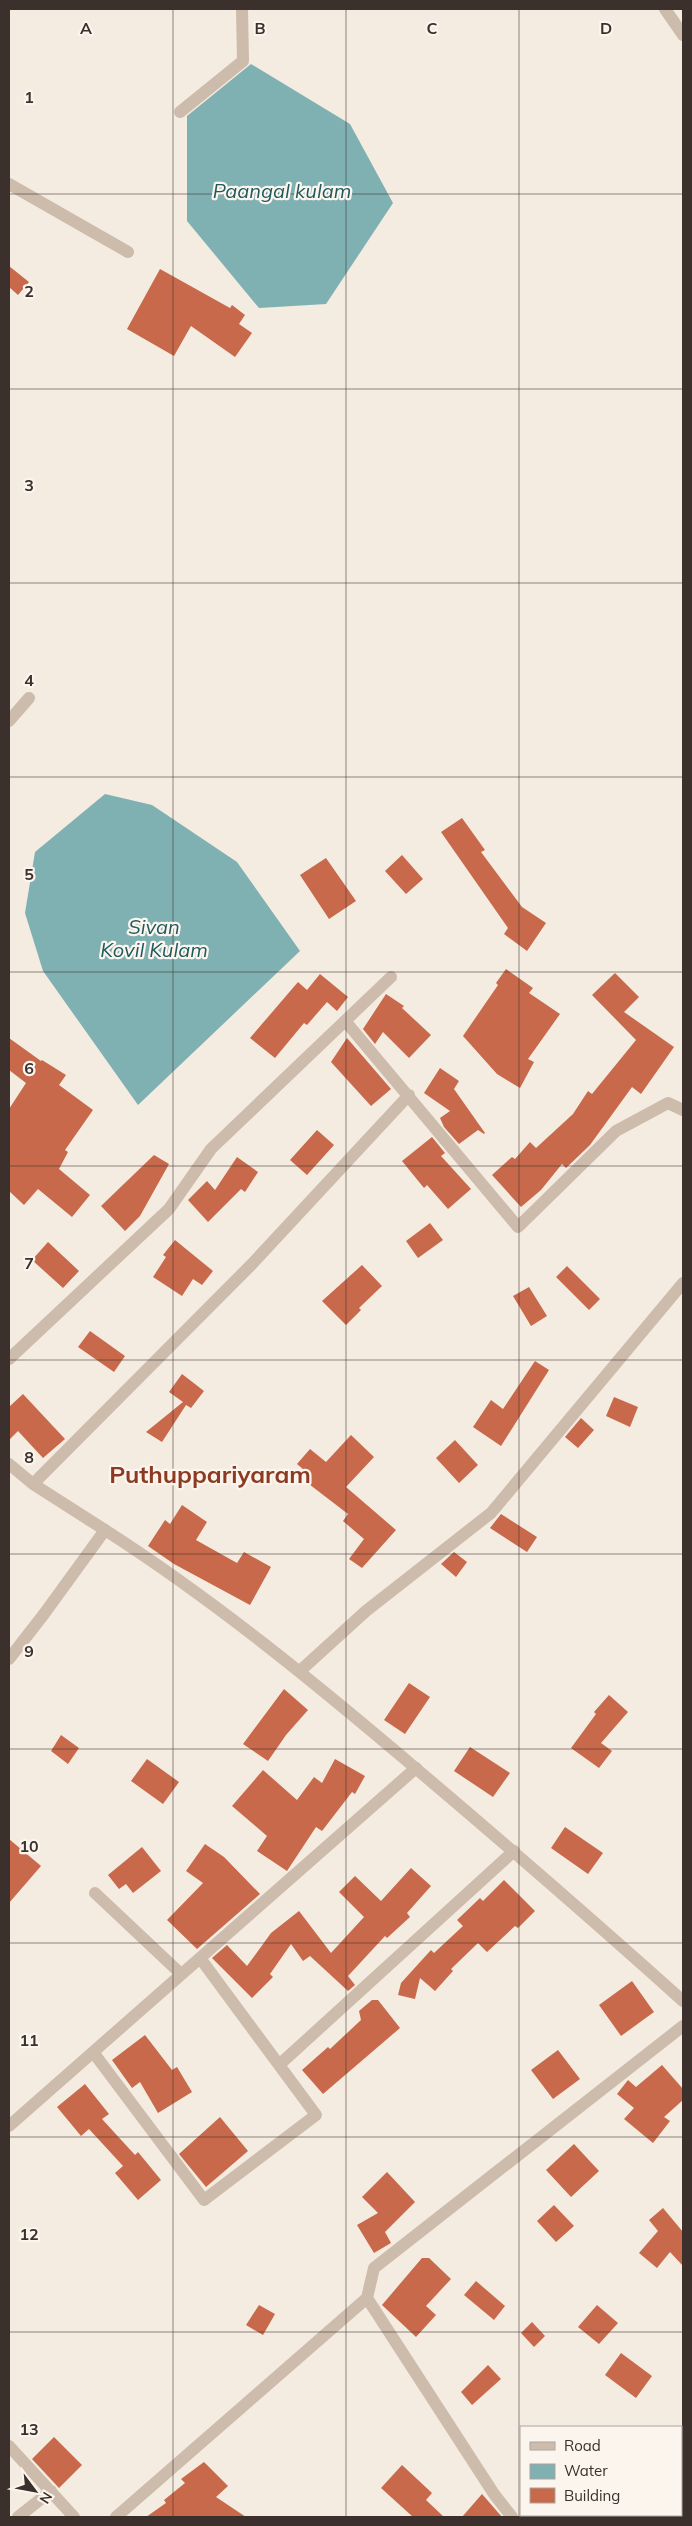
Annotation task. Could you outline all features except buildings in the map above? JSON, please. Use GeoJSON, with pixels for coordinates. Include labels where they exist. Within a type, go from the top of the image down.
{"type":"FeatureCollection","features":[{"type":"Feature","properties":{"kind":"street"},"geometry":{"type":"LineString","coordinates":[[180,112],[243,61],[242,9]]}},
{"type":"Feature","properties":{"kind":"street"},"geometry":{"type":"LineString","coordinates":[[665,9],[683,35]]}},
{"type":"Feature","properties":{"kind":"street"},"geometry":{"type":"LineString","coordinates":[[9,184],[128,252]]}},
{"type":"Feature","properties":{"kind":"street"},"geometry":{"type":"LineString","coordinates":[[9,721],[29,698]]}},
{"type":"Feature","properties":{"kind":"street"},"geometry":{"type":"LineString","coordinates":[[9,1358],[169,1209],[211,1149],[391,977]]}},
{"type":"Feature","properties":{"kind":"street"},"geometry":{"type":"LineString","coordinates":[[346,1022],[518,1227],[616,1131],[668,1103],[683,1110]]}},
{"type":"Feature","properties":{"kind":"street"},"geometry":{"type":"LineString","coordinates":[[33,1484],[252,1264],[409,1095]]}},
{"type":"Feature","properties":{"kind":"street"},"geometry":{"type":"LineString","coordinates":[[300,1670],[366,1611],[491,1513],[683,1283]]}},
{"type":"Feature","properties":{"kind":"street"},"geometry":{"type":"LineString","coordinates":[[9,1464],[33,1484],[159,1564],[300,1670],[514,1851],[683,2000]]}},
{"type":"Feature","properties":{"kind":"street"},"geometry":{"type":"LineString","coordinates":[[9,1659],[104,1530]]}},
{"type":"Feature","properties":{"kind":"street"},"geometry":{"type":"LineString","coordinates":[[9,2126],[416,1768]]}},
{"type":"Feature","properties":{"kind":"street"},"geometry":{"type":"LineString","coordinates":[[279,2064],[514,1851]]}},
{"type":"Feature","properties":{"kind":"street"},"geometry":{"type":"LineString","coordinates":[[95,1893],[181,1974]]}},
{"type":"Feature","properties":{"kind":"street"},"geometry":{"type":"LineString","coordinates":[[93,2052],[204,2200],[316,2115],[200,1958]]}},
{"type":"Feature","properties":{"kind":"street"},"geometry":{"type":"LineString","coordinates":[[116,2517],[366,2298],[374,2268],[683,2026]]}},
{"type":"Feature","properties":{"kind":"street"},"geometry":{"type":"LineString","coordinates":[[366,2298],[494,2494],[512,2517]]}},
{"type":"Feature","properties":{"kind":"street"},"geometry":{"type":"LineString","coordinates":[[9,2446],[74,2517]]}},
{"type":"Feature","properties":{"kind":"street"},"geometry":{"type":"LineString","coordinates":[[18,2517],[51,2491]]}},
{"type":"Feature","properties":{"kind":"water","name":"Paangal kulam"},"geometry":{"type":"Polygon","coordinates":[[[251,64],[350,124],[393,203],[326,304],[259,308],[187,221],[187,116],[251,64]]]}},
{"type":"Feature","properties":{"kind":"water","name":"Sivan Kovil Kulam"},"geometry":{"type":"Polygon","coordinates":[[[105,794],[152,805],[237,862],[300,951],[138,1105],[43,971],[25,913],[35,852],[105,794]]]}},
{"type":"Feature","properties":{"kind":"district","name":"Puthuppariyaram"},"geometry":{"type":"Point","coordinates":[210,1475]}}]}
